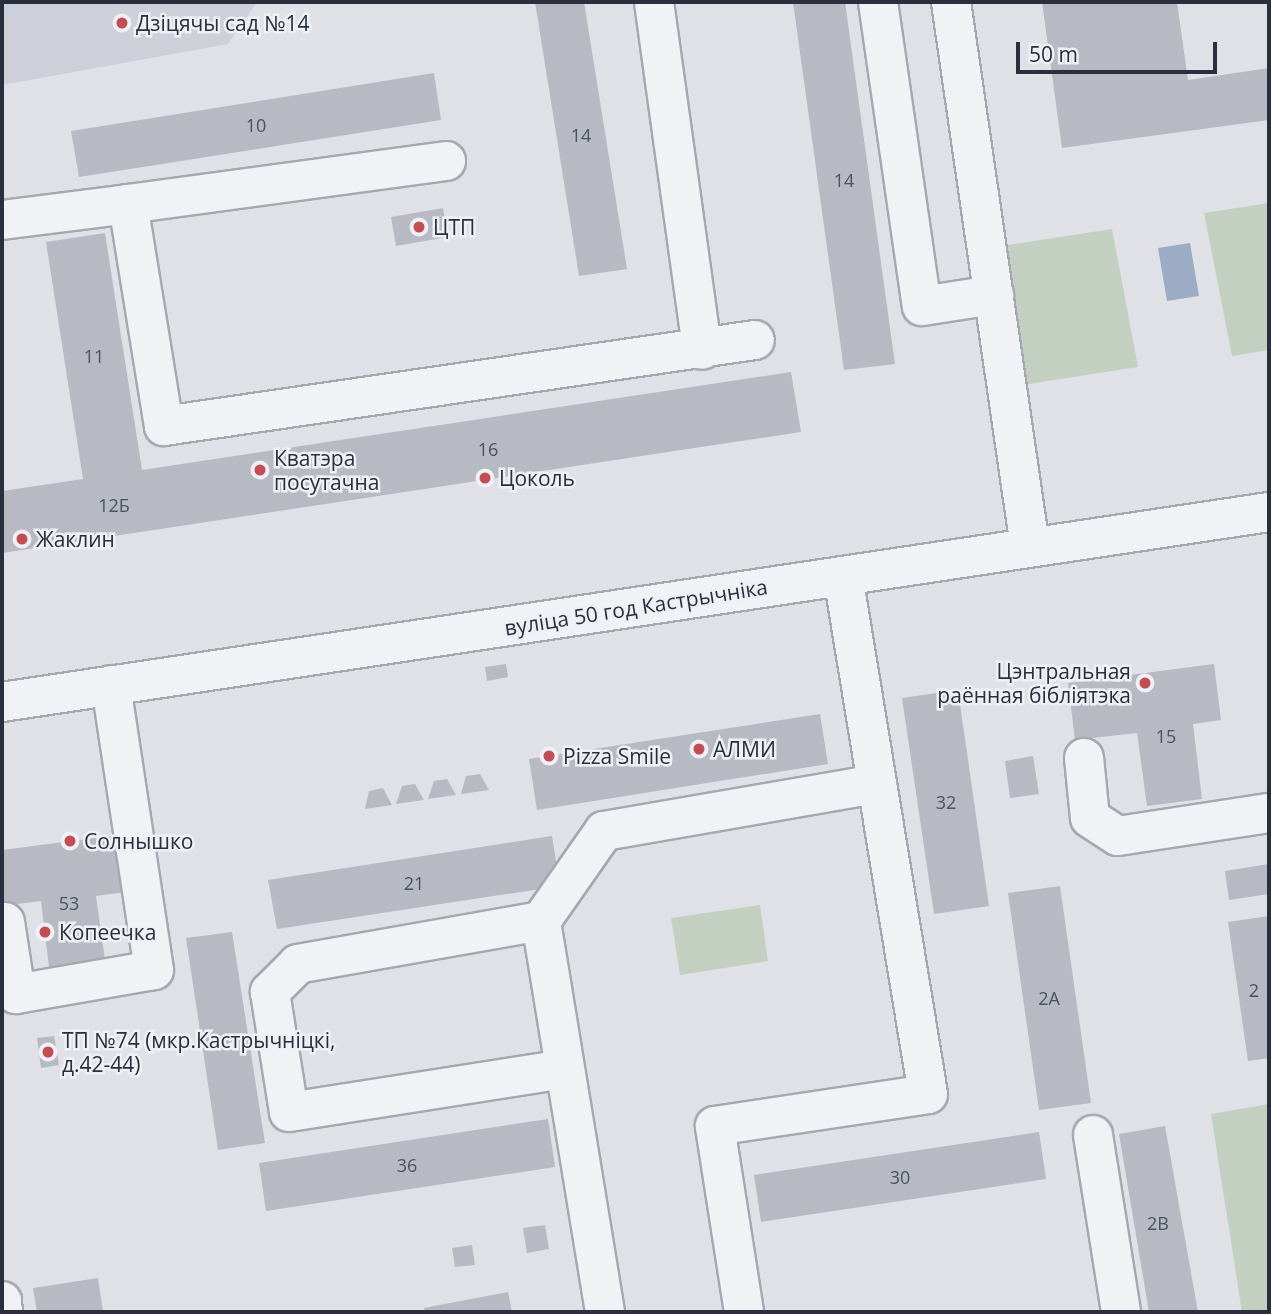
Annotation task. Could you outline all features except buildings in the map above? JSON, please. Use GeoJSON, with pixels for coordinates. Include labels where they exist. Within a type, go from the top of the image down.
{"type":"FeatureCollection","features":[{"type":"Feature","properties":{"kind":"street"},"geometry":{"type":"LineString","coordinates":[[654,2],[702,350]]}},
{"type":"Feature","properties":{"kind":"street"},"geometry":{"type":"LineString","coordinates":[[878,2],[922,306],[993,295]]}},
{"type":"Feature","properties":{"kind":"street"},"geometry":{"type":"LineString","coordinates":[[951,2],[1030,547]]}},
{"type":"Feature","properties":{"kind":"street"},"geometry":{"type":"LineString","coordinates":[[2,220],[446,161]]}},
{"type":"Feature","properties":{"kind":"street"},"geometry":{"type":"LineString","coordinates":[[128,204],[164,426],[702,350],[755,340]]}},
{"type":"Feature","properties":{"kind":"street","name":"вуліца 50 год Кастрычніка"},"geometry":{"type":"LineString","coordinates":[[2,702],[1269,512]]}},
{"type":"Feature","properties":{"kind":"street"},"geometry":{"type":"LineString","coordinates":[[744,1312],[715,1126],[928,1094],[843,576]]}},
{"type":"Feature","properties":{"kind":"street"},"geometry":{"type":"LineString","coordinates":[[5,922],[16,993],[154,970],[111,685]]}},
{"type":"Feature","properties":{"kind":"street"},"geometry":{"type":"LineString","coordinates":[[1084,758],[1090,818],[1118,836],[1269,813]]}},
{"type":"Feature","properties":{"kind":"street"},"geometry":{"type":"LineString","coordinates":[[605,1312],[587,1268],[565,1069],[541,921],[604,831],[877,784]]}},
{"type":"Feature","properties":{"kind":"street"},"geometry":{"type":"LineString","coordinates":[[541,921],[298,964],[270,992],[289,1112],[565,1069]]}},
{"type":"Feature","properties":{"kind":"street"},"geometry":{"type":"LineString","coordinates":[[1093,1135],[1121,1312]]}},
{"type":"Feature","properties":{"kind":"street"},"geometry":{"type":"LineString","coordinates":[[2,1301],[4,1312]]}},
{"type":"Feature","properties":{"kind":"shaded area","name":"Дзіцячы сад №14"},"geometry":{"type":"Polygon","coordinates":[[[2,2],[257,2],[228,44],[2,85],[2,2]]]}},
{"type":"Feature","properties":{"kind":"green space"},"geometry":{"type":"Polygon","coordinates":[[[1269,203],[1269,350],[1232,356],[1204,213],[1269,203]]]}},
{"type":"Feature","properties":{"kind":"green space"},"geometry":{"type":"Polygon","coordinates":[[[1112,229],[1138,367],[1022,385],[1001,246],[1112,229]]]}},
{"type":"Feature","properties":{"kind":"green space"},"geometry":{"type":"Polygon","coordinates":[[[760,905],[768,961],[680,975],[671,918],[760,905]]]}},
{"type":"Feature","properties":{"kind":"green space"},"geometry":{"type":"Polygon","coordinates":[[[1269,1104],[1269,1312],[1242,1312],[1211,1114],[1269,1104]]]}},
{"type":"Feature","properties":{"kind":"water"},"geometry":{"type":"Polygon","coordinates":[[[1190,243],[1199,296],[1167,301],[1158,248],[1190,243]]]}},
{"type":"Feature","properties":{"kind":"place","name":"Дзіцячы сад №14"},"geometry":{"type":"Point","coordinates":[122,23]}},
{"type":"Feature","properties":{"kind":"place","name":"ЦТП"},"geometry":{"type":"Point","coordinates":[419,227]}},
{"type":"Feature","properties":{"kind":"place","name":"Кватэра посутачна"},"geometry":{"type":"Point","coordinates":[260,470]}},
{"type":"Feature","properties":{"kind":"place","name":"Цоколь"},"geometry":{"type":"Point","coordinates":[485,478]}},
{"type":"Feature","properties":{"kind":"place","name":"Жаклин"},"geometry":{"type":"Point","coordinates":[22,539]}},
{"type":"Feature","properties":{"kind":"place","name":"Цэнтральная раённая бібліятэка"},"geometry":{"type":"Point","coordinates":[1145,683]}},
{"type":"Feature","properties":{"kind":"place","name":"АЛМИ"},"geometry":{"type":"Point","coordinates":[699,749]}},
{"type":"Feature","properties":{"kind":"place","name":"Pizza Smile"},"geometry":{"type":"Point","coordinates":[549,756]}},
{"type":"Feature","properties":{"kind":"place","name":"Солнышко"},"geometry":{"type":"Point","coordinates":[70,841]}},
{"type":"Feature","properties":{"kind":"place","name":"Копеечка"},"geometry":{"type":"Point","coordinates":[45,932]}},
{"type":"Feature","properties":{"kind":"place","name":"ТП №74 (мкр.Кастрычніцкі, д.42-44)"},"geometry":{"type":"Point","coordinates":[48,1052]}}]}
